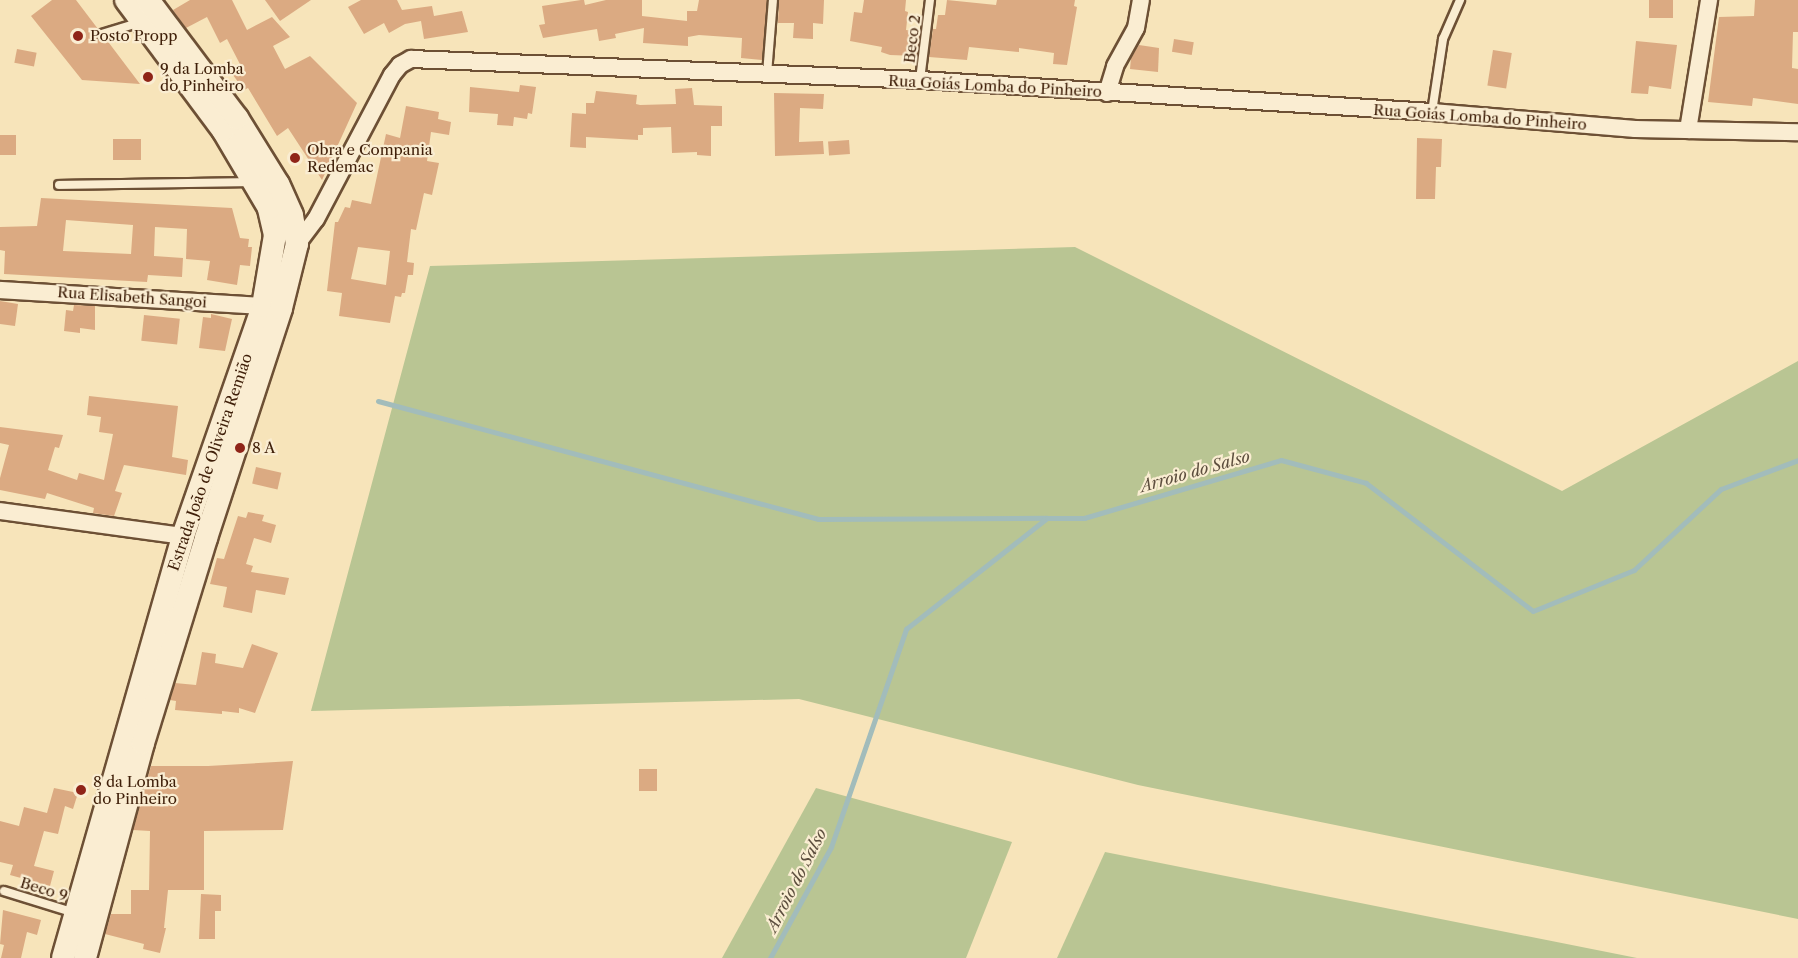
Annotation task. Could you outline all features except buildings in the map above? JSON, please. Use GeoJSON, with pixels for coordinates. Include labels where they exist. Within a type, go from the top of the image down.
{"type":"FeatureCollection","features":[{"type":"Feature","properties":{"kind":"main road","name":"Estrada João de Oliveira Remião"},"geometry":{"type":"LineString","coordinates":[[85,958],[143,743],[206,538],[281,308],[297,244],[292,215],[278,184],[237,118],[149,6],[126,0]]}},
{"type":"Feature","properties":{"kind":"main road","name":"Estrada João de Oliveira Remião"},"geometry":{"type":"LineString","coordinates":[[63,958],[183,536],[264,306],[275,235],[269,208],[255,182],[149,6]]}},
{"type":"Feature","properties":{"kind":"street"},"geometry":{"type":"LineString","coordinates":[[1107,93],[1115,66],[1137,28],[1141,0]]}},
{"type":"Feature","properties":{"kind":"street"},"geometry":{"type":"LineString","coordinates":[[1688,130],[1709,0]]}},
{"type":"Feature","properties":{"kind":"street","name":"Rua Goiás Lomba do Pinheiro"},"geometry":{"type":"LineString","coordinates":[[297,244],[316,219],[392,75],[400,65],[411,59],[920,81],[1432,112],[1635,129],[1798,132]]}},
{"type":"Feature","properties":{"kind":"street","name":"Rua Elisabeth Sangoi"},"geometry":{"type":"LineString","coordinates":[[0,290],[264,306]]}},
{"type":"Feature","properties":{"kind":"street"},"geometry":{"type":"LineString","coordinates":[[0,511],[183,536]]}},
{"type":"Feature","properties":{"kind":"lane"},"geometry":{"type":"LineString","coordinates":[[767,76],[773,0]]}},
{"type":"Feature","properties":{"kind":"lane","name":"Beco 2"},"geometry":{"type":"LineString","coordinates":[[920,81],[930,0]]}},
{"type":"Feature","properties":{"kind":"lane"},"geometry":{"type":"LineString","coordinates":[[1432,112],[1443,39],[1460,0]]}},
{"type":"Feature","properties":{"kind":"lane"},"geometry":{"type":"LineString","coordinates":[[102,34],[149,6]]}},
{"type":"Feature","properties":{"kind":"lane"},"geometry":{"type":"LineString","coordinates":[[59,185],[255,182]]}},
{"type":"Feature","properties":{"kind":"lane","name":"Beco 9"},"geometry":{"type":"LineString","coordinates":[[4,891],[75,913]]}},
{"type":"Feature","properties":{"kind":"green space"},"geometry":{"type":"Polygon","coordinates":[[[1075,247],[1562,491],[1798,361],[1798,919],[1138,785],[799,699],[311,711],[430,266],[1075,247]]]}},
{"type":"Feature","properties":{"kind":"green space"},"geometry":{"type":"Polygon","coordinates":[[[816,788],[1012,842],[966,958],[722,958],[816,788]]]}},
{"type":"Feature","properties":{"kind":"green space"},"geometry":{"type":"Polygon","coordinates":[[[1105,852],[1637,958],[1057,958],[1105,852]]]}},
{"type":"Feature","properties":{"kind":"waterway"},"geometry":{"type":"LineString","coordinates":[[378,401],[818,519],[1047,518]]}},
{"type":"Feature","properties":{"kind":"waterway","name":"Arroio do Salso"},"geometry":{"type":"LineString","coordinates":[[770,958],[831,847],[906,629],[1047,518],[1084,518],[1281,460],[1366,483],[1533,611],[1634,570],[1721,489],[1798,460]]}},
{"type":"Feature","properties":{"kind":"place","name":"Posto Propp"},"geometry":{"type":"Point","coordinates":[78,36]}},
{"type":"Feature","properties":{"kind":"place","name":"9 da Lomba do Pinheiro"},"geometry":{"type":"Point","coordinates":[148,77]}},
{"type":"Feature","properties":{"kind":"place","name":"Obra e Compania Redemac"},"geometry":{"type":"Point","coordinates":[295,158]}},
{"type":"Feature","properties":{"kind":"place","name":"8 A"},"geometry":{"type":"Point","coordinates":[240,448]}},
{"type":"Feature","properties":{"kind":"place","name":"8 da Lomba do Pinheiro"},"geometry":{"type":"Point","coordinates":[81,790]}}]}
